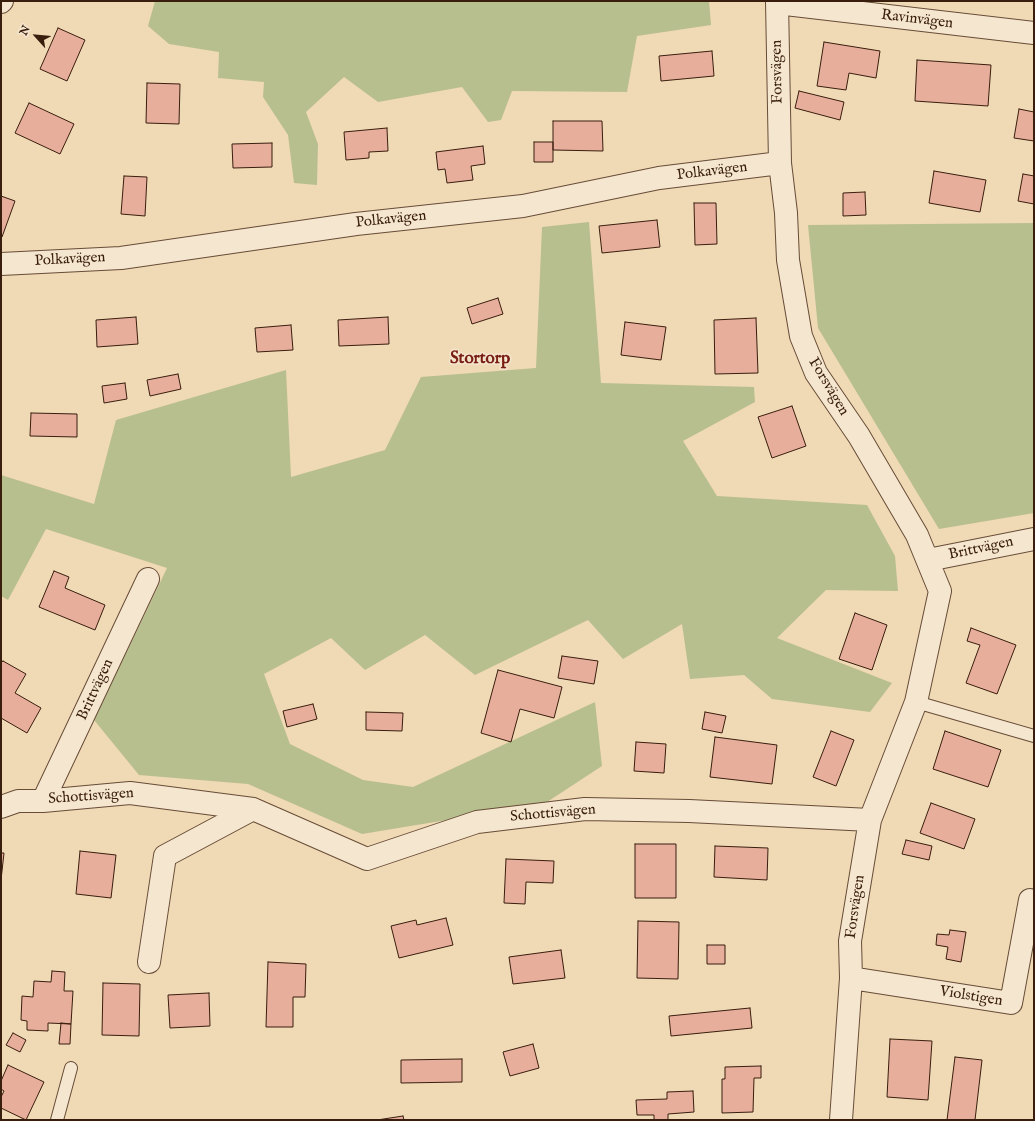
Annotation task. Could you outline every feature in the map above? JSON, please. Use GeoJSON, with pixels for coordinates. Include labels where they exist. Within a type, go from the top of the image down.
{"type":"FeatureCollection","features":[{"type":"Feature","properties":{"kind":"street","name":"Ravinvägen"},"geometry":{"type":"LineString","coordinates":[[777,2],[1034,33]]}},
{"type":"Feature","properties":{"kind":"street","name":"Forsvägen"},"geometry":{"type":"LineString","coordinates":[[777,2],[780,163],[786,213],[788,260],[801,336],[816,373],[859,436],[917,535],[940,591],[916,702],[870,820],[850,941],[851,978],[840,1120]]}},
{"type":"Feature","properties":{"kind":"street","name":"Polkavägen"},"geometry":{"type":"LineString","coordinates":[[1,264],[121,258],[356,224],[523,206],[659,178],[780,163]]}},
{"type":"Feature","properties":{"kind":"street","name":"Brittvägen"},"geometry":{"type":"LineString","coordinates":[[928,560],[1034,539]]}},
{"type":"Feature","properties":{"kind":"street","name":"Brittvägen"},"geometry":{"type":"LineString","coordinates":[[43,801],[148,579]]}},
{"type":"Feature","properties":{"kind":"street","name":"Schottisvägen"},"geometry":{"type":"LineString","coordinates":[[1,807],[18,801],[43,801],[130,792],[253,809],[367,859],[477,822],[586,809],[689,811],[870,820]]}},
{"type":"Feature","properties":{"kind":"street"},"geometry":{"type":"LineString","coordinates":[[149,962],[165,856],[253,809]]}},
{"type":"Feature","properties":{"kind":"street","name":"Violstigen"},"geometry":{"type":"LineString","coordinates":[[851,978],[1011,1003],[1030,900]]}},
{"type":"Feature","properties":{"kind":"lane"},"geometry":{"type":"LineString","coordinates":[[916,702],[1034,736]]}},
{"type":"Feature","properties":{"kind":"lane"},"geometry":{"type":"LineString","coordinates":[[57,1120],[71,1068]]}},
{"type":"Feature","properties":{"kind":"green space"},"geometry":{"type":"Polygon","coordinates":[[[155,1],[709,1],[711,25],[637,36],[627,92],[512,91],[501,120],[488,122],[462,87],[378,102],[344,77],[306,112],[318,144],[317,185],[294,183],[288,135],[263,97],[264,82],[218,78],[219,52],[169,44],[148,26],[155,1]]]}},
{"type":"Feature","properties":{"kind":"green space"},"geometry":{"type":"Polygon","coordinates":[[[589,222],[601,383],[754,387],[755,402],[683,441],[717,496],[867,505],[895,556],[898,591],[826,590],[777,638],[892,683],[870,712],[772,699],[744,675],[690,679],[682,624],[623,659],[588,620],[475,675],[425,635],[365,670],[331,638],[264,674],[290,744],[363,780],[413,787],[595,702],[602,766],[544,804],[362,834],[248,784],[139,775],[94,720],[167,568],[46,529],[8,600],[1,596],[1,475],[94,504],[116,420],[286,370],[291,477],[385,450],[421,377],[536,368],[542,227],[589,222]]]}},
{"type":"Feature","properties":{"kind":"green space"},"geometry":{"type":"Polygon","coordinates":[[[1034,223],[1034,513],[939,529],[818,328],[808,225],[1034,223]]]}},
{"type":"Feature","properties":{"kind":"building"},"geometry":{"type":"Polygon","coordinates":[[[58,28],[85,40],[67,81],[40,69],[58,28]]]}},
{"type":"Feature","properties":{"kind":"building"},"geometry":{"type":"Polygon","coordinates":[[[824,42],[880,51],[876,78],[849,73],[846,90],[817,86],[824,42]]]}},
{"type":"Feature","properties":{"kind":"building"},"geometry":{"type":"Polygon","coordinates":[[[712,51],[714,76],[661,81],[659,56],[712,51]]]}},
{"type":"Feature","properties":{"kind":"building"},"geometry":{"type":"Polygon","coordinates":[[[917,60],[991,65],[988,106],[915,101],[917,60]]]}},
{"type":"Feature","properties":{"kind":"building"},"geometry":{"type":"Polygon","coordinates":[[[147,83],[180,84],[179,124],[146,123],[147,83]]]}},
{"type":"Feature","properties":{"kind":"building"},"geometry":{"type":"Polygon","coordinates":[[[799,91],[844,102],[840,120],[795,108],[799,91]]]}},
{"type":"Feature","properties":{"kind":"building"},"geometry":{"type":"Polygon","coordinates":[[[29,103],[74,124],[60,154],[15,133],[29,103]]]}},
{"type":"Feature","properties":{"kind":"building"},"geometry":{"type":"Polygon","coordinates":[[[1019,109],[1034,112],[1034,141],[1014,138],[1019,109]]]}},
{"type":"Feature","properties":{"kind":"building"},"geometry":{"type":"Polygon","coordinates":[[[553,121],[602,121],[603,151],[553,150],[553,121]]]}},
{"type":"Feature","properties":{"kind":"building"},"geometry":{"type":"Polygon","coordinates":[[[387,128],[388,151],[369,152],[369,158],[346,160],[344,132],[387,128]]]}},
{"type":"Feature","properties":{"kind":"building"},"geometry":{"type":"Polygon","coordinates":[[[534,142],[553,142],[553,162],[534,162],[534,142]]]}},
{"type":"Feature","properties":{"kind":"building"},"geometry":{"type":"Polygon","coordinates":[[[272,143],[272,167],[233,168],[232,144],[272,143]]]}},
{"type":"Feature","properties":{"kind":"building"},"geometry":{"type":"Polygon","coordinates":[[[483,146],[485,164],[471,166],[473,180],[447,183],[445,169],[438,170],[436,152],[483,146]]]}},
{"type":"Feature","properties":{"kind":"building"},"geometry":{"type":"Polygon","coordinates":[[[934,171],[986,180],[980,212],[929,203],[934,171]]]}},
{"type":"Feature","properties":{"kind":"building"},"geometry":{"type":"Polygon","coordinates":[[[1023,174],[1034,176],[1034,204],[1018,201],[1023,174]]]}},
{"type":"Feature","properties":{"kind":"building"},"geometry":{"type":"Polygon","coordinates":[[[124,176],[147,177],[145,216],[121,214],[124,176]]]}},
{"type":"Feature","properties":{"kind":"building"},"geometry":{"type":"Polygon","coordinates":[[[865,192],[866,215],[843,216],[843,193],[865,192]]]}},
{"type":"Feature","properties":{"kind":"building"},"geometry":{"type":"Polygon","coordinates":[[[1,196],[15,201],[2,237],[1,237],[1,196]]]}},
{"type":"Feature","properties":{"kind":"building"},"geometry":{"type":"Polygon","coordinates":[[[694,203],[716,203],[717,244],[695,245],[694,203]]]}},
{"type":"Feature","properties":{"kind":"building"},"geometry":{"type":"Polygon","coordinates":[[[657,220],[660,247],[602,253],[599,226],[657,220]]]}},
{"type":"Feature","properties":{"kind":"building"},"geometry":{"type":"Polygon","coordinates":[[[498,298],[503,314],[472,324],[467,308],[498,298]]]}},
{"type":"Feature","properties":{"kind":"building"},"geometry":{"type":"Polygon","coordinates":[[[136,317],[138,344],[97,347],[96,320],[136,317]]]}},
{"type":"Feature","properties":{"kind":"building"},"geometry":{"type":"Polygon","coordinates":[[[388,317],[389,344],[339,346],[338,320],[388,317]]]}},
{"type":"Feature","properties":{"kind":"building"},"geometry":{"type":"Polygon","coordinates":[[[756,318],[758,373],[715,374],[714,320],[756,318]]]}},
{"type":"Feature","properties":{"kind":"building"},"geometry":{"type":"Polygon","coordinates":[[[625,322],[666,327],[661,360],[621,355],[625,322]]]}},
{"type":"Feature","properties":{"kind":"building"},"geometry":{"type":"Polygon","coordinates":[[[291,325],[293,350],[257,352],[255,328],[291,325]]]}},
{"type":"Feature","properties":{"kind":"building"},"geometry":{"type":"Polygon","coordinates":[[[178,374],[181,389],[150,396],[147,380],[178,374]]]}},
{"type":"Feature","properties":{"kind":"building"},"geometry":{"type":"Polygon","coordinates":[[[125,383],[127,399],[104,403],[102,386],[125,383]]]}},
{"type":"Feature","properties":{"kind":"building"},"geometry":{"type":"Polygon","coordinates":[[[792,406],[806,446],[772,458],[758,417],[792,406]]]}},
{"type":"Feature","properties":{"kind":"building"},"geometry":{"type":"Polygon","coordinates":[[[31,413],[77,414],[77,437],[30,436],[31,413]]]}},
{"type":"Feature","properties":{"kind":"building"},"geometry":{"type":"Polygon","coordinates":[[[54,571],[69,577],[65,588],[105,605],[95,630],[39,607],[54,571]]]}},
{"type":"Feature","properties":{"kind":"building"},"geometry":{"type":"Polygon","coordinates":[[[855,613],[887,625],[872,670],[839,659],[855,613]]]}},
{"type":"Feature","properties":{"kind":"building"},"geometry":{"type":"Polygon","coordinates":[[[971,628],[1016,645],[997,694],[966,683],[980,645],[967,641],[971,628]]]}},
{"type":"Feature","properties":{"kind":"building"},"geometry":{"type":"Polygon","coordinates":[[[562,656],[598,661],[594,684],[558,678],[562,656]]]}},
{"type":"Feature","properties":{"kind":"building"},"geometry":{"type":"Polygon","coordinates":[[[3,661],[26,674],[15,693],[41,708],[27,733],[1,718],[1,663],[3,661]]]}},
{"type":"Feature","properties":{"kind":"building"},"geometry":{"type":"Polygon","coordinates":[[[498,670],[562,687],[554,718],[520,709],[511,742],[481,733],[498,670]]]}},
{"type":"Feature","properties":{"kind":"building"},"geometry":{"type":"Polygon","coordinates":[[[313,704],[317,719],[287,727],[283,711],[313,704]]]}},
{"type":"Feature","properties":{"kind":"building"},"geometry":{"type":"Polygon","coordinates":[[[366,712],[403,713],[402,731],[366,730],[366,712]]]}},
{"type":"Feature","properties":{"kind":"building"},"geometry":{"type":"Polygon","coordinates":[[[705,712],[726,716],[722,733],[702,729],[705,712]]]}},
{"type":"Feature","properties":{"kind":"building"},"geometry":{"type":"Polygon","coordinates":[[[831,731],[854,740],[836,786],[813,777],[831,731]]]}},
{"type":"Feature","properties":{"kind":"building"},"geometry":{"type":"Polygon","coordinates":[[[945,731],[1001,750],[988,787],[933,769],[945,731]]]}},
{"type":"Feature","properties":{"kind":"building"},"geometry":{"type":"Polygon","coordinates":[[[715,737],[777,745],[772,784],[710,777],[715,737]]]}},
{"type":"Feature","properties":{"kind":"building"},"geometry":{"type":"Polygon","coordinates":[[[636,742],[666,744],[664,773],[634,771],[636,742]]]}},
{"type":"Feature","properties":{"kind":"building"},"geometry":{"type":"Polygon","coordinates":[[[931,803],[975,819],[964,849],[920,833],[931,803]]]}},
{"type":"Feature","properties":{"kind":"building"},"geometry":{"type":"Polygon","coordinates":[[[906,840],[932,846],[929,860],[902,854],[906,840]]]}},
{"type":"Feature","properties":{"kind":"building"},"geometry":{"type":"Polygon","coordinates":[[[635,844],[676,844],[676,898],[635,898],[635,844]]]}},
{"type":"Feature","properties":{"kind":"building"},"geometry":{"type":"Polygon","coordinates":[[[715,846],[768,848],[767,880],[714,877],[715,846]]]}},
{"type":"Feature","properties":{"kind":"building"},"geometry":{"type":"Polygon","coordinates":[[[80,851],[116,855],[111,898],[76,894],[80,851]]]}},
{"type":"Feature","properties":{"kind":"building"},"geometry":{"type":"Polygon","coordinates":[[[1,853],[4,853],[1,880],[1,853]]]}},
{"type":"Feature","properties":{"kind":"building"},"geometry":{"type":"Polygon","coordinates":[[[506,859],[554,861],[553,883],[526,882],[525,904],[504,903],[506,859]]]}},
{"type":"Feature","properties":{"kind":"building"},"geometry":{"type":"Polygon","coordinates":[[[446,918],[453,945],[399,958],[391,926],[416,920],[417,925],[446,918]]]}},
{"type":"Feature","properties":{"kind":"building"},"geometry":{"type":"Polygon","coordinates":[[[638,921],[679,922],[678,979],[637,978],[638,921]]]}},
{"type":"Feature","properties":{"kind":"building"},"geometry":{"type":"Polygon","coordinates":[[[950,930],[966,932],[961,962],[946,959],[948,947],[936,945],[937,934],[949,935],[950,930]]]}},
{"type":"Feature","properties":{"kind":"building"},"geometry":{"type":"Polygon","coordinates":[[[707,945],[725,945],[725,964],[707,964],[707,945]]]}},
{"type":"Feature","properties":{"kind":"building"},"geometry":{"type":"Polygon","coordinates":[[[561,950],[565,978],[513,984],[509,957],[561,950]]]}},
{"type":"Feature","properties":{"kind":"building"},"geometry":{"type":"Polygon","coordinates":[[[268,962],[306,964],[305,997],[293,997],[293,1027],[266,1027],[268,962]]]}},
{"type":"Feature","properties":{"kind":"building"},"geometry":{"type":"Polygon","coordinates":[[[52,971],[65,972],[64,991],[73,991],[71,1024],[48,1023],[48,1031],[27,1030],[27,1021],[21,1020],[22,996],[33,997],[34,981],[51,982],[52,971]]]}},
{"type":"Feature","properties":{"kind":"building"},"geometry":{"type":"Polygon","coordinates":[[[103,983],[140,984],[139,1036],[102,1035],[103,983]]]}},
{"type":"Feature","properties":{"kind":"building"},"geometry":{"type":"Polygon","coordinates":[[[209,993],[210,1026],[170,1028],[168,995],[209,993]]]}},
{"type":"Feature","properties":{"kind":"building"},"geometry":{"type":"Polygon","coordinates":[[[750,1008],[752,1028],[671,1036],[669,1016],[750,1008]]]}},
{"type":"Feature","properties":{"kind":"building"},"geometry":{"type":"Polygon","coordinates":[[[61,1023],[71,1024],[70,1044],[59,1044],[61,1023]]]}},
{"type":"Feature","properties":{"kind":"building"},"geometry":{"type":"Polygon","coordinates":[[[13,1033],[26,1040],[20,1052],[6,1045],[13,1033]]]}},
{"type":"Feature","properties":{"kind":"building"},"geometry":{"type":"Polygon","coordinates":[[[890,1039],[932,1041],[928,1100],[887,1097],[890,1039]]]}},
{"type":"Feature","properties":{"kind":"building"},"geometry":{"type":"Polygon","coordinates":[[[533,1044],[539,1068],[510,1076],[503,1052],[533,1044]]]}},
{"type":"Feature","properties":{"kind":"building"},"geometry":{"type":"Polygon","coordinates":[[[955,1057],[982,1060],[975,1120],[947,1120],[955,1057]]]}},
{"type":"Feature","properties":{"kind":"building"},"geometry":{"type":"Polygon","coordinates":[[[462,1059],[462,1082],[401,1083],[401,1060],[462,1059]]]}},
{"type":"Feature","properties":{"kind":"building"},"geometry":{"type":"Polygon","coordinates":[[[8,1065],[44,1082],[26,1120],[1,1108],[1,1097],[4,1091],[1,1089],[1,1081],[8,1065]]]}},
{"type":"Feature","properties":{"kind":"building"},"geometry":{"type":"Polygon","coordinates":[[[761,1066],[761,1078],[754,1078],[753,1112],[722,1113],[722,1079],[725,1079],[725,1067],[761,1066]]]}},
{"type":"Feature","properties":{"kind":"building"},"geometry":{"type":"Polygon","coordinates":[[[693,1091],[694,1112],[668,1114],[668,1120],[654,1120],[654,1115],[637,1115],[636,1100],[667,1099],[667,1092],[693,1091]]]}},
{"type":"Feature","properties":{"kind":"building"},"geometry":{"type":"Polygon","coordinates":[[[403,1116],[404,1120],[377,1120],[403,1116]]]}},
{"type":"Feature","properties":{"kind":"district","name":"Stortorp"},"geometry":{"type":"Point","coordinates":[480,360]}}]}
